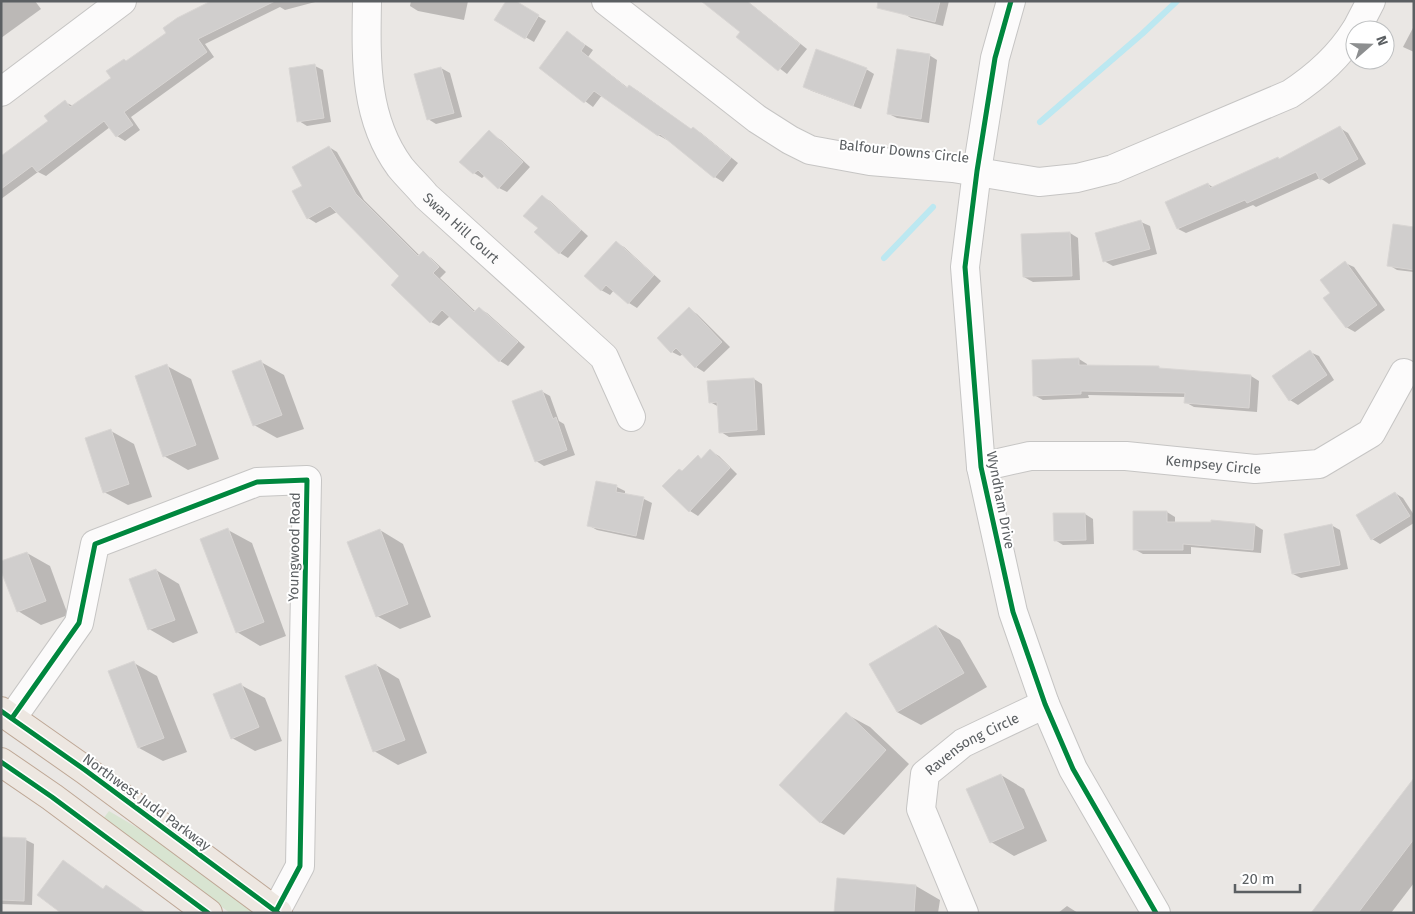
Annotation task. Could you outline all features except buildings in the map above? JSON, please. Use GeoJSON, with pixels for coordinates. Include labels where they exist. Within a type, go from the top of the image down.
{"type":"FeatureCollection","features":[{"type":"Feature","properties":{"kind":"highway","name":"Northwest Judd Parkway"},"geometry":{"type":"LineString","coordinates":[[6,715],[86,770],[277,912]]}},
{"type":"Feature","properties":{"kind":"highway"},"geometry":{"type":"LineString","coordinates":[[1,762],[208,913]]}},
{"type":"Feature","properties":{"kind":"street"},"geometry":{"type":"LineString","coordinates":[[1,92],[122,1]]}},
{"type":"Feature","properties":{"kind":"street","name":"Swan Hill Court"},"geometry":{"type":"LineString","coordinates":[[367,1],[368,80],[373,109],[383,139],[400,167],[426,196],[604,357],[631,417]]}},
{"type":"Feature","properties":{"kind":"street","name":"Balfour Downs Circle"},"geometry":{"type":"LineString","coordinates":[[606,1],[757,119],[803,146],[830,155],[870,161],[977,170],[1039,182],[1077,178],[1113,169],[1290,94],[1312,80],[1331,63],[1345,47]]}},
{"type":"Feature","properties":{"kind":"street","name":"Wyndham Drive"},"geometry":{"type":"LineString","coordinates":[[1011,1],[995,58],[977,170],[965,267],[981,467],[1014,612],[1045,704],[1073,769],[1156,913]]}},
{"type":"Feature","properties":{"kind":"street","name":"Balfour Downs Circle"},"geometry":{"type":"LineString","coordinates":[[1361,20],[1371,1]]}},
{"type":"Feature","properties":{"kind":"street","name":"Kempsey Circle"},"geometry":{"type":"LineString","coordinates":[[981,467],[1030,456],[1126,456],[1255,469],[1319,464],[1371,433],[1404,374]]}},
{"type":"Feature","properties":{"kind":"street","name":"Youngwood Road"},"geometry":{"type":"LineString","coordinates":[[6,715],[80,624],[94,544],[257,482],[307,480],[300,866],[277,912]]}},
{"type":"Feature","properties":{"kind":"street","name":"Ravensong Circle"},"geometry":{"type":"LineString","coordinates":[[964,913],[920,809],[925,774],[963,743],[1045,704]]}},
{"type":"Feature","properties":{"kind":"green space"},"geometry":{"type":"Polygon","coordinates":[[[109,811],[153,837],[257,913],[230,913],[103,819],[109,811]]]}},
{"type":"Feature","properties":{"kind":"waterway"},"geometry":{"type":"LineString","coordinates":[[1040,122],[1142,34],[1177,1]]}},
{"type":"Feature","properties":{"kind":"waterway"},"geometry":{"type":"LineString","coordinates":[[884,258],[933,207]]}},
{"type":"Feature","properties":{"kind":"cycle path"},"geometry":{"type":"LineString","coordinates":[[1011,1],[995,58],[977,171],[965,267],[981,467],[1013,612],[1045,704],[1073,769],[1156,913]]}},
{"type":"Feature","properties":{"kind":"cycle path"},"geometry":{"type":"LineString","coordinates":[[12,718],[79,623],[95,544],[257,482],[307,480],[300,866],[276,911]]}},
{"type":"Feature","properties":{"kind":"cycle path"},"geometry":{"type":"LineString","coordinates":[[1,711],[85,770],[278,913]]}},
{"type":"Feature","properties":{"kind":"cycle path"},"geometry":{"type":"LineString","coordinates":[[1,762],[52,797],[208,913]]}}]}
